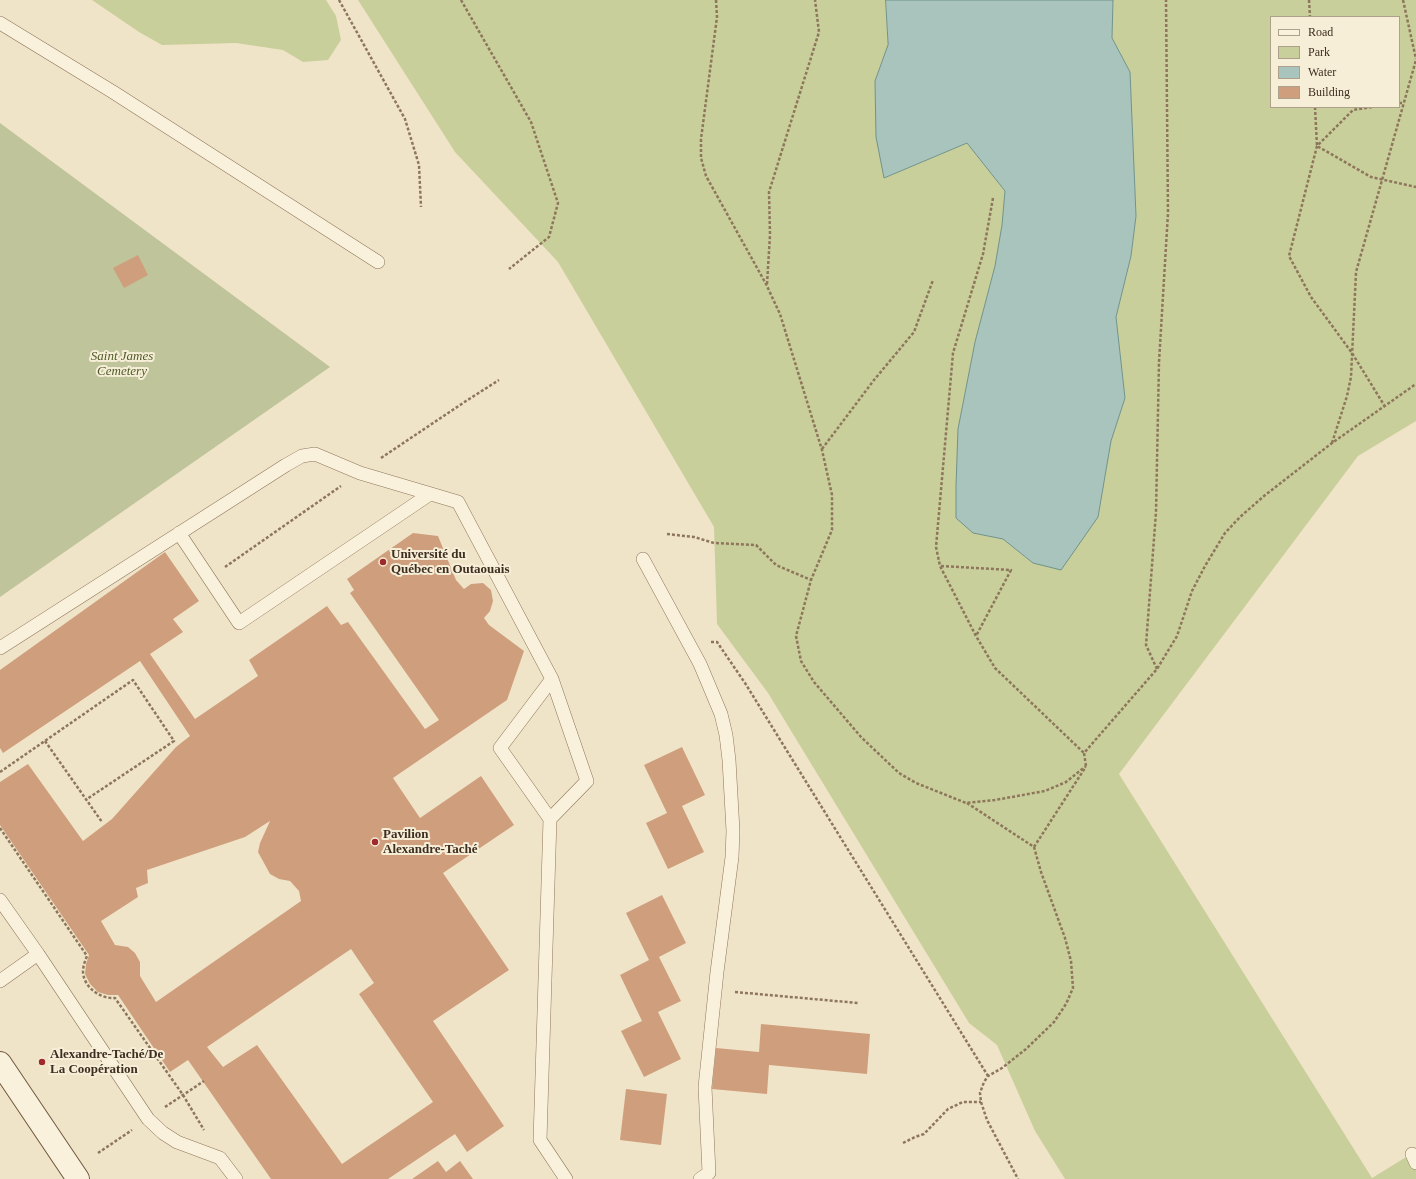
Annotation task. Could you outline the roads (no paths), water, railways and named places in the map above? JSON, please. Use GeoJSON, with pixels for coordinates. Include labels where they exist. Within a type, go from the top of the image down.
{"type":"FeatureCollection","features":[{"type":"Feature","properties":{"kind":"main road"},"geometry":{"type":"LineString","coordinates":[[0,1063],[78,1179]]}},
{"type":"Feature","properties":{"kind":"lane"},"geometry":{"type":"LineString","coordinates":[[0,23],[113,92],[378,262]]}},
{"type":"Feature","properties":{"kind":"lane"},"geometry":{"type":"LineString","coordinates":[[0,648],[302,456],[315,454],[360,473],[458,502],[552,679],[588,781],[550,819]]}},
{"type":"Feature","properties":{"kind":"lane"},"geometry":{"type":"LineString","coordinates":[[179,533],[239,623],[430,494]]}},
{"type":"Feature","properties":{"kind":"lane"},"geometry":{"type":"LineString","coordinates":[[643,559],[700,664],[721,714],[726,735],[729,760],[732,815],[732,857],[715,990],[705,1087],[709,1173],[700,1179]]}},
{"type":"Feature","properties":{"kind":"lane"},"geometry":{"type":"LineString","coordinates":[[552,679],[500,748],[550,819],[540,1140],[566,1179]]}},
{"type":"Feature","properties":{"kind":"lane"},"geometry":{"type":"LineString","coordinates":[[0,900],[38,954],[148,1119],[163,1133],[177,1142],[220,1158],[236,1179]]}},
{"type":"Feature","properties":{"kind":"lane"},"geometry":{"type":"LineString","coordinates":[[0,981],[38,954]]}},
{"type":"Feature","properties":{"kind":"water"},"geometry":{"type":"Polygon","coordinates":[[[886,0],[1113,0],[1112,38],[1130,72],[1136,216],[1131,256],[1116,317],[1125,398],[1111,441],[1098,517],[1061,570],[1033,563],[1003,539],[973,533],[956,518],[958,429],[975,342],[995,266],[1002,225],[1005,191],[967,143],[884,178],[876,137],[875,81],[888,45],[886,0]]]}},
{"type":"Feature","properties":{"kind":"place","name":"Université du Québec en Outaouais"},"geometry":{"type":"Point","coordinates":[383,562]}},
{"type":"Feature","properties":{"kind":"place","name":"Pavilion Alexandre-Taché"},"geometry":{"type":"Point","coordinates":[375,842]}},
{"type":"Feature","properties":{"kind":"place","name":"Alexandre-Taché/De La Coopération"},"geometry":{"type":"Point","coordinates":[42,1062]}},
{"type":"Feature","properties":{"kind":"park label","name":"Saint James Cemetery"},"geometry":{"type":"Point","coordinates":[122,364]}}]}
